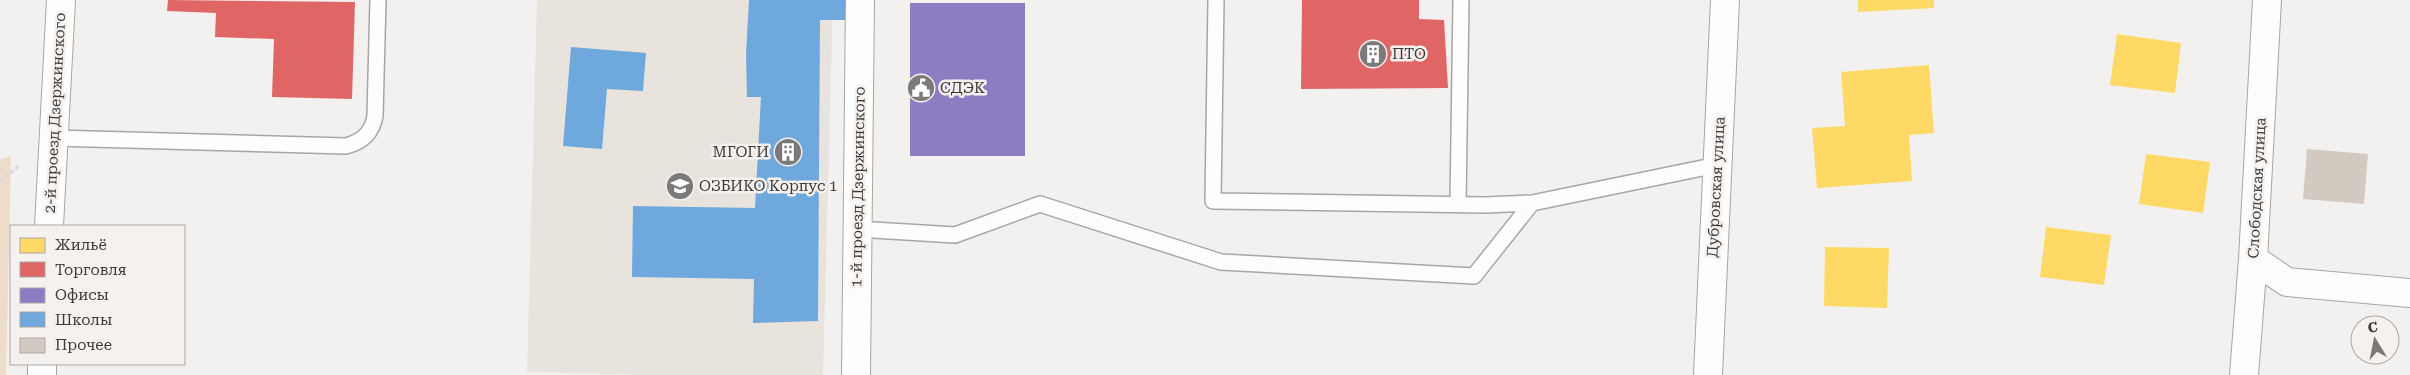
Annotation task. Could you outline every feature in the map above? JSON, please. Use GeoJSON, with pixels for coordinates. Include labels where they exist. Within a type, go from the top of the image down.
{"type":"FeatureCollection","features":[{"type":"Feature","properties":{"kind":"street","name":"2-й проезд Дзержинского"},"geometry":{"type":"LineString","coordinates":[[49,225],[61,0]]}},
{"type":"Feature","properties":{"kind":"street","name":"1-й проезд Дзержинского"},"geometry":{"type":"LineString","coordinates":[[856,375],[860,0]]}},
{"type":"Feature","properties":{"kind":"street","name":"Дубровская улица"},"geometry":{"type":"LineString","coordinates":[[1708,375],[1725,0]]}},
{"type":"Feature","properties":{"kind":"street","name":"Слободская улица"},"geometry":{"type":"LineString","coordinates":[[2244,375],[2253,259],[2267,0]]}},
{"type":"Feature","properties":{"kind":"street"},"geometry":{"type":"LineString","coordinates":[[2253,259],[2287,282],[2410,293]]}},
{"type":"Feature","properties":{"kind":"lane"},"geometry":{"type":"LineString","coordinates":[[54,138],[346,146],[355,143],[369,132],[375,116],[378,0]]}},
{"type":"Feature","properties":{"kind":"lane"},"geometry":{"type":"LineString","coordinates":[[1216,0],[1213,201],[1458,204],[1532,202],[1717,166]]}},
{"type":"Feature","properties":{"kind":"lane"},"geometry":{"type":"LineString","coordinates":[[1458,204],[1461,0]]}},
{"type":"Feature","properties":{"kind":"lane"},"geometry":{"type":"LineString","coordinates":[[857,229],[956,235],[1040,204],[1221,262],[1474,276],[1532,202]]}},
{"type":"Feature","properties":{"kind":"shaded area","name":"ОЗБИКО Корпус 1"},"geometry":{"type":"Polygon","coordinates":[[[537,0],[833,0],[823,375],[648,375],[527,372],[537,0]]]}},
{"type":"Feature","properties":{"kind":"shaded area"},"geometry":{"type":"Polygon","coordinates":[[[11,156],[6,375],[0,375],[0,159],[11,156]]]}},
{"type":"Feature","properties":{"kind":"building: Жильё"},"geometry":{"type":"Polygon","coordinates":[[[1858,0],[1934,0],[1934,8],[1858,12],[1858,0]]]}},
{"type":"Feature","properties":{"kind":"building: Жильё"},"geometry":{"type":"Polygon","coordinates":[[[2117,34],[2181,43],[2175,93],[2110,85],[2117,34]]]}},
{"type":"Feature","properties":{"kind":"building: Жильё"},"geometry":{"type":"Polygon","coordinates":[[[1929,65],[1934,133],[1909,135],[1912,181],[1817,188],[1812,128],[1845,126],[1841,72],[1929,65]]]}},
{"type":"Feature","properties":{"kind":"building: Жильё"},"geometry":{"type":"Polygon","coordinates":[[[2146,154],[2210,162],[2203,213],[2139,204],[2146,154]]]}},
{"type":"Feature","properties":{"kind":"building: Жильё"},"geometry":{"type":"Polygon","coordinates":[[[2046,227],[2111,235],[2104,285],[2040,277],[2046,227]]]}},
{"type":"Feature","properties":{"kind":"building: Жильё"},"geometry":{"type":"Polygon","coordinates":[[[1825,247],[1889,248],[1887,308],[1824,306],[1825,247]]]}},
{"type":"Feature","properties":{"kind":"building: Торговля"},"geometry":{"type":"Polygon","coordinates":[[[168,0],[355,2],[352,99],[272,97],[274,39],[215,37],[216,13],[167,11],[168,0]]]}},
{"type":"Feature","properties":{"kind":"building: Торговля","name":"ПТО"},"geometry":{"type":"Polygon","coordinates":[[[1302,0],[1419,0],[1419,19],[1444,20],[1448,88],[1301,89],[1302,0]]]}},
{"type":"Feature","properties":{"kind":"building: Офисы"},"geometry":{"type":"Polygon","coordinates":[[[910,3],[1025,3],[1025,156],[910,156],[910,3]]]}},
{"type":"Feature","properties":{"kind":"building: Школы","name":"МГОГИ"},"geometry":{"type":"Polygon","coordinates":[[[749,0],[849,0],[848,20],[820,20],[818,321],[753,323],[754,279],[632,277],[633,206],[755,208],[761,97],[747,97],[746,54],[749,0]]]}},
{"type":"Feature","properties":{"kind":"building: Школы"},"geometry":{"type":"Polygon","coordinates":[[[571,47],[646,53],[643,91],[607,89],[602,149],[563,146],[571,47]]]}},
{"type":"Feature","properties":{"kind":"building: Прочее"},"geometry":{"type":"Polygon","coordinates":[[[2307,149],[2368,154],[2364,204],[2303,199],[2307,149]]]}},
{"type":"Feature","properties":{"kind":"place","name":"ПТО"},"geometry":{"type":"Point","coordinates":[1373,54]}},
{"type":"Feature","properties":{"kind":"place","name":"СДЭК"},"geometry":{"type":"Point","coordinates":[921,88]}},
{"type":"Feature","properties":{"kind":"place","name":"МГОГИ"},"geometry":{"type":"Point","coordinates":[788,152]}},
{"type":"Feature","properties":{"kind":"place","name":"ОЗБИКО Корпус 1"},"geometry":{"type":"Point","coordinates":[680,186]}}]}
